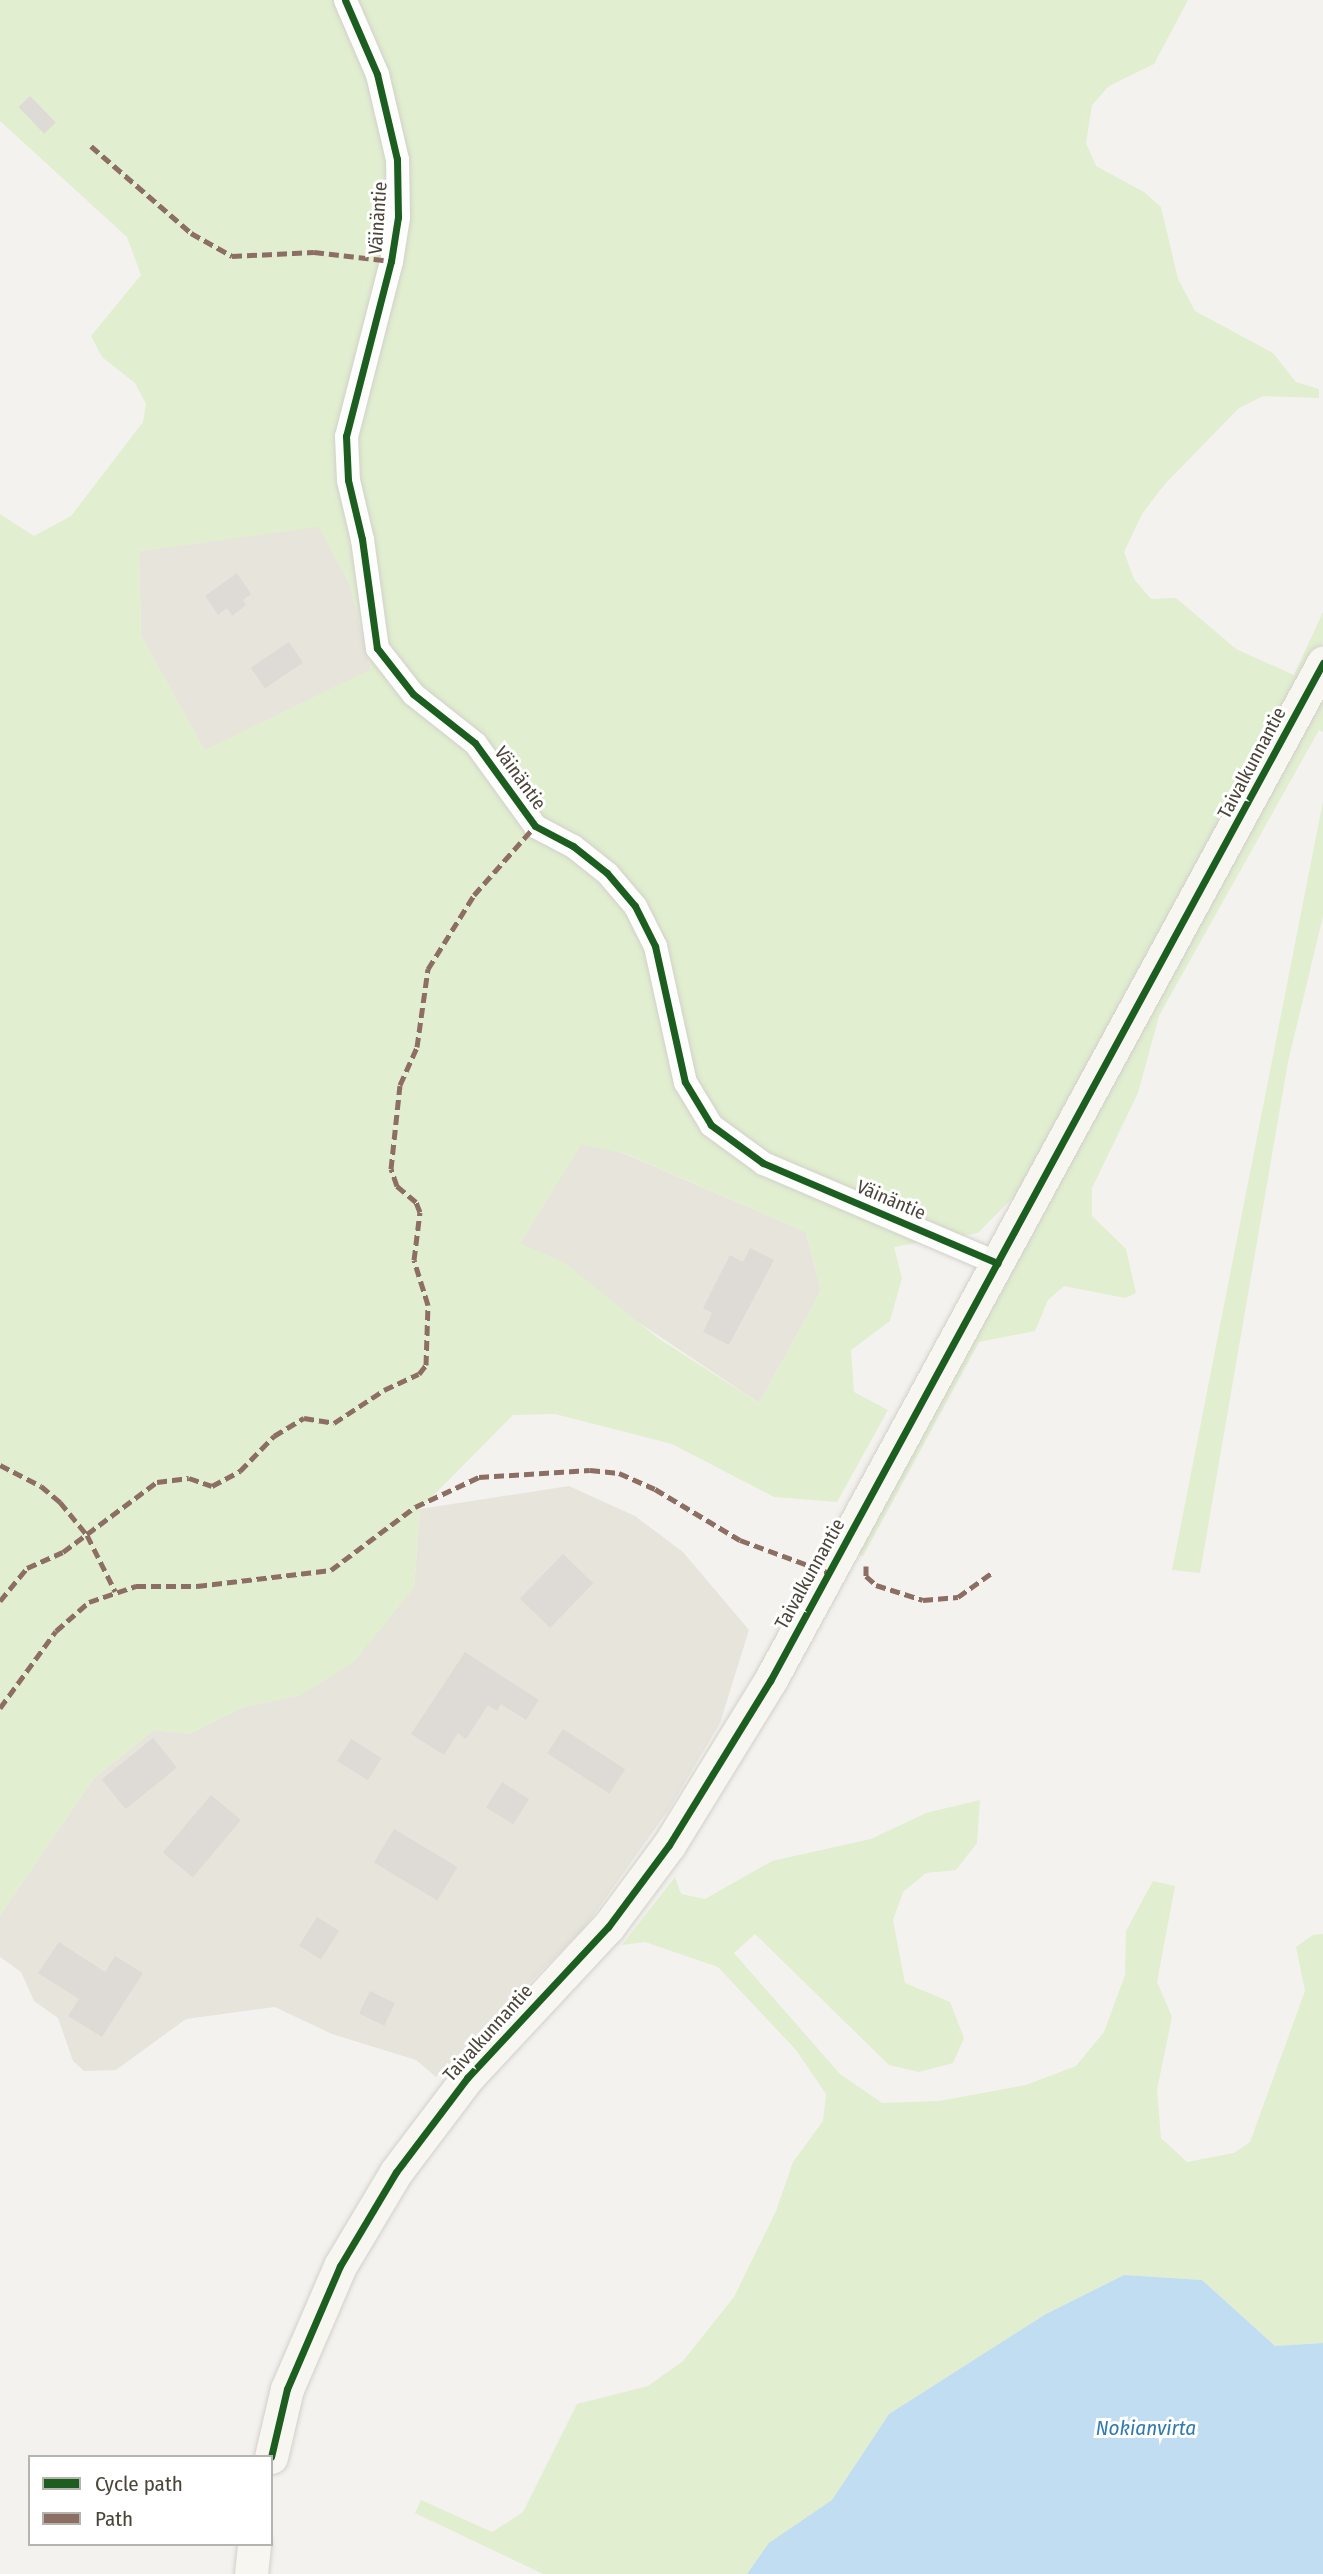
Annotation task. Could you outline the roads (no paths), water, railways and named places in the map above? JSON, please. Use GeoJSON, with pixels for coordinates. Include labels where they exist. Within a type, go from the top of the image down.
{"type":"FeatureCollection","features":[{"type":"Feature","properties":{"kind":"street","name":"Väinäntie"},"geometry":{"type":"LineString","coordinates":[[345,0],[377,74],[397,159],[398,217],[391,261],[346,436],[348,480],[362,539],[377,648],[413,694],[475,743],[535,826],[573,846],[607,873],[635,906],[655,946],[685,1082],[711,1125],[763,1163],[999,1263]]}},
{"type":"Feature","properties":{"kind":"street","name":"Taivalkunnantie"},"geometry":{"type":"LineString","coordinates":[[271,2455],[287,2389],[340,2266],[396,2172],[467,2078],[608,1927],[668,1845],[771,1681],[1323,663]]}},
{"type":"Feature","properties":{"kind":"street"},"geometry":{"type":"LineString","coordinates":[[251,2574],[254,2546]]}},
{"type":"Feature","properties":{"kind":"water","name":"Nokianvirta"},"geometry":{"type":"Polygon","coordinates":[[[1124,2275],[1202,2280],[1275,2346],[1323,2343],[1323,2574],[747,2574],[769,2543],[832,2500],[889,2414],[1046,2314],[1124,2275]]]}}]}
